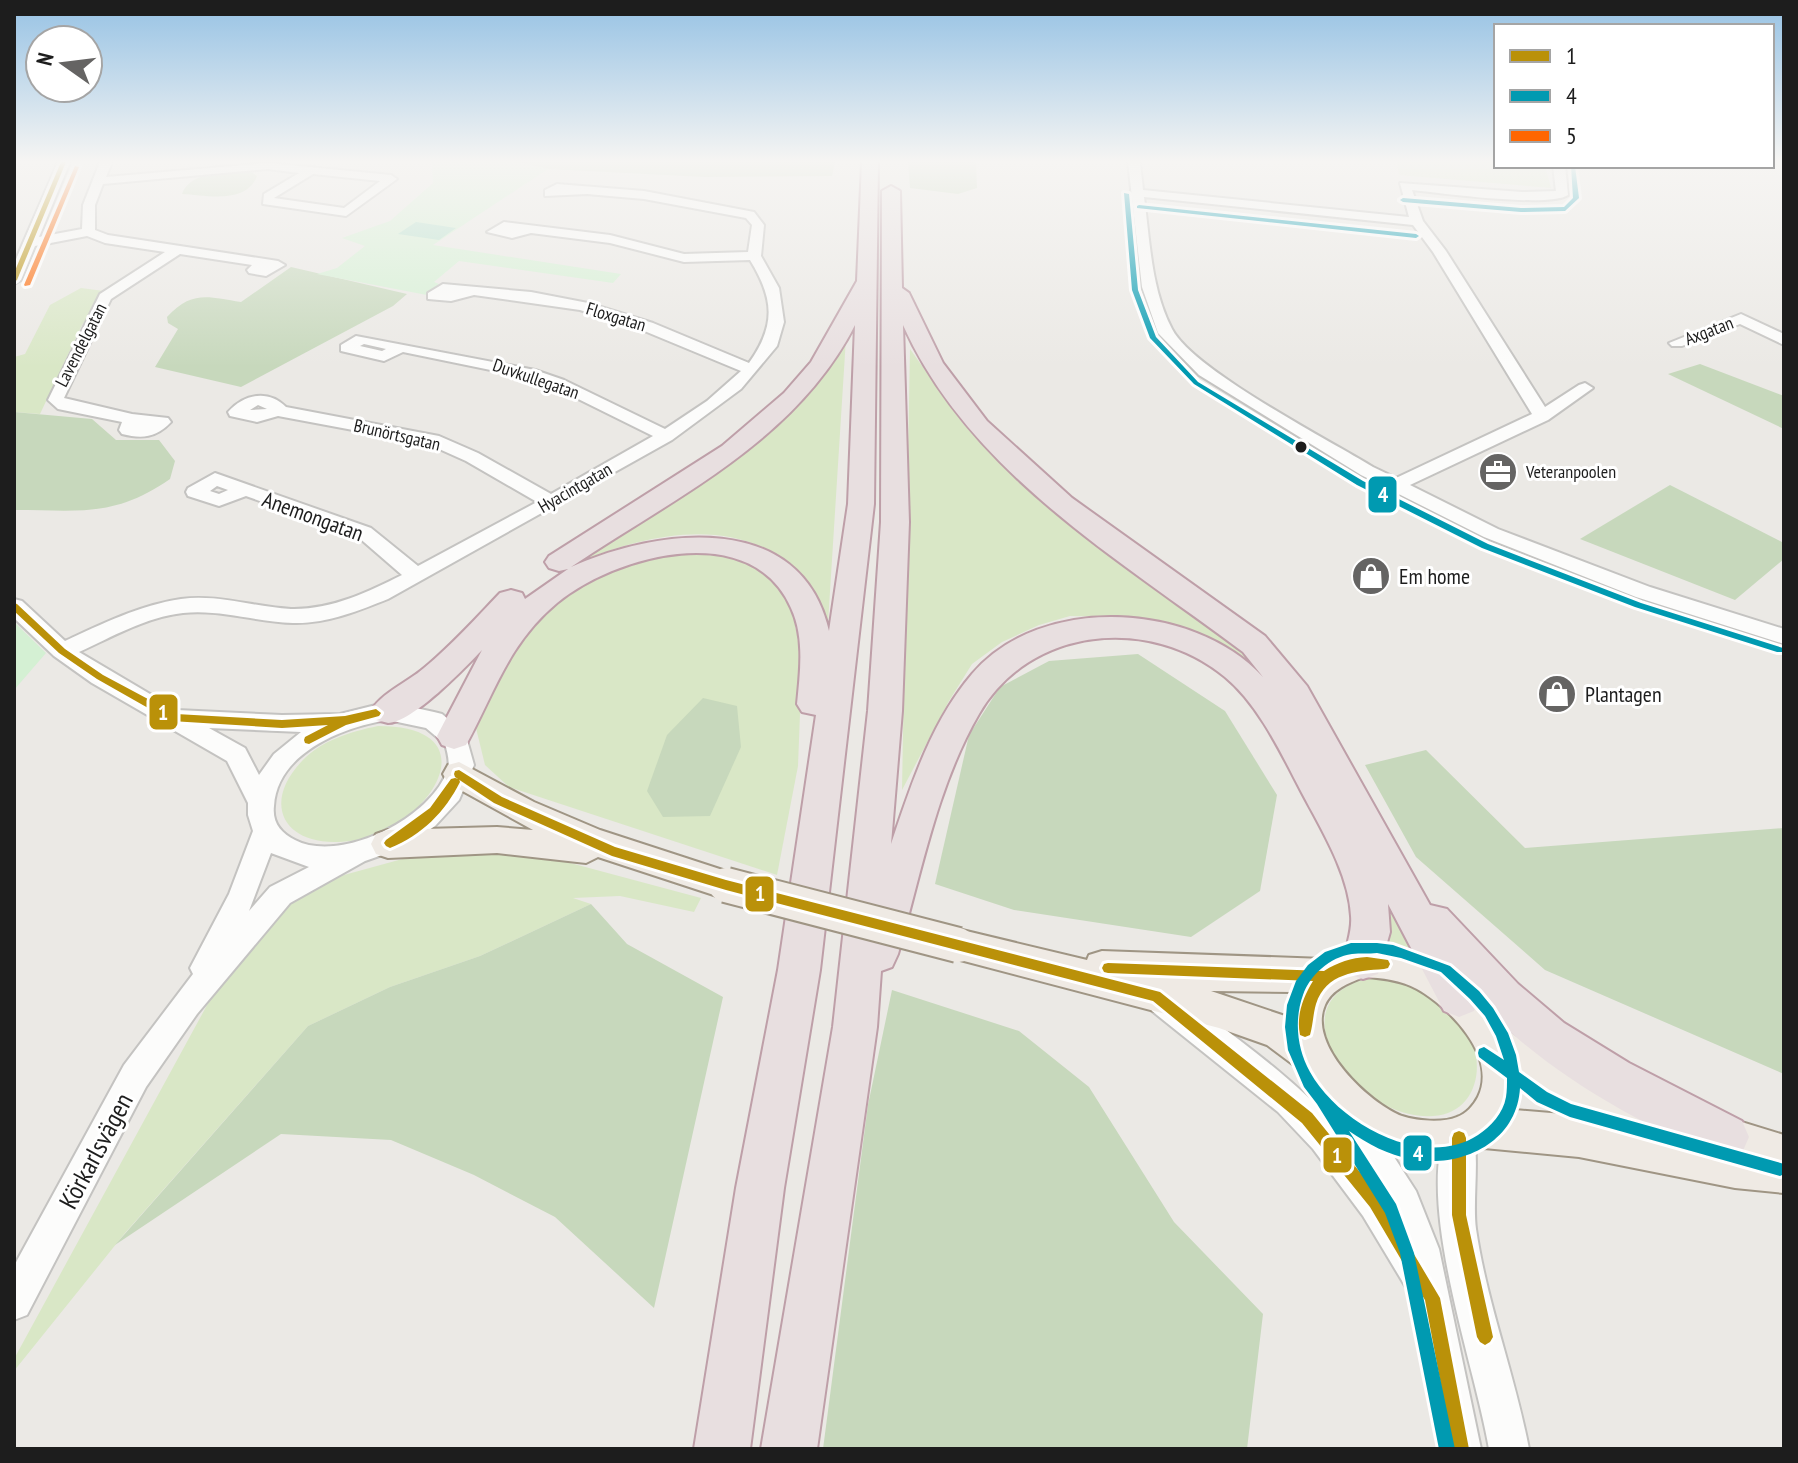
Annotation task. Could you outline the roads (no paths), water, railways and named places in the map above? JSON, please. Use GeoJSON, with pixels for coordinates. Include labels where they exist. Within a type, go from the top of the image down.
{"type":"FeatureCollection","features":[{"type":"Feature","properties":{"kind":"highway"},"geometry":{"type":"LineString","coordinates":[[789,1449],[855,1027],[885,711],[895,522],[876,230]]}},
{"type":"Feature","properties":{"kind":"highway"},"geometry":{"type":"LineString","coordinates":[[722,1449],[760,1188],[792,1016],[861,504],[885,230]]}},
{"type":"Feature","properties":{"kind":"highway"},"geometry":{"type":"LineString","coordinates":[[388,711],[442,674],[495,617],[538,578],[722,457],[778,412],[818,368],[880,278]]}},
{"type":"Feature","properties":{"kind":"highway"},"geometry":{"type":"LineString","coordinates":[[880,278],[932,364],[978,426],[1062,504],[1228,623],[1254,644],[1275,668],[1314,725],[1459,997]]}},
{"type":"Feature","properties":{"kind":"highway"},"geometry":{"type":"LineString","coordinates":[[454,736],[473,691],[506,637],[548,595],[589,567],[630,552],[695,544],[738,551],[776,569],[803,601],[817,647],[792,1016]]}},
{"type":"Feature","properties":{"kind":"highway"},"geometry":{"type":"LineString","coordinates":[[855,1027],[935,772],[963,713],[986,679],[1008,659],[1031,644],[1057,634],[1087,628],[1145,630],[1196,645],[1239,670],[1260,693],[1338,826],[1366,891],[1371,913],[1370,936],[1363,961]]}},
{"type":"Feature","properties":{"kind":"highway"},"geometry":{"type":"LineString","coordinates":[[1397,879],[1486,979],[1549,1038],[1586,1063],[1726,1137]]}},
{"type":"Feature","properties":{"kind":"main road"},"geometry":{"type":"LineString","coordinates":[[459,774],[498,800],[612,851],[726,885],[1255,1021],[1280,1032],[1309,1054],[1335,1094],[1362,1117],[1395,1134],[1428,1141],[1470,1133],[1579,1136],[1735,1167],[1784,1172]]}},
{"type":"Feature","properties":{"kind":"main road"},"geometry":{"type":"LineString","coordinates":[[388,844],[497,840],[612,851]]}},
{"type":"Feature","properties":{"kind":"main road"},"geometry":{"type":"LineString","coordinates":[[972,948],[1121,970],[1324,976]]}},
{"type":"Feature","properties":{"kind":"main road"},"geometry":{"type":"LineString","coordinates":[[1309,1054],[1303,1023],[1308,996],[1324,976],[1341,966],[1363,961],[1386,962],[1436,980],[1459,997],[1479,1018],[1493,1042],[1501,1066],[1501,1090],[1495,1111],[1470,1133]]}},
{"type":"Feature","properties":{"kind":"main road"},"geometry":{"type":"LineString","coordinates":[[1493,1042],[1549,1085],[1576,1097],[1610,1109],[1726,1137],[1784,1156]]}},
{"type":"Feature","properties":{"kind":"street"},"geometry":{"type":"LineString","coordinates":[[14,280],[35,230]]}},
{"type":"Feature","properties":{"kind":"street"},"geometry":{"type":"LineString","coordinates":[[31,239],[86,230]]}},
{"type":"Feature","properties":{"kind":"street"},"geometry":{"type":"LineString","coordinates":[[89,230],[105,239],[266,263]]}},
{"type":"Feature","properties":{"kind":"street"},"geometry":{"type":"LineString","coordinates":[[530,230],[610,239],[684,258],[754,256]]}},
{"type":"Feature","properties":{"kind":"street","name":"Hyacintgatan"},"geometry":{"type":"LineString","coordinates":[[62,651],[151,613],[184,606],[213,606],[294,616],[316,614],[381,594],[666,436],[719,398],[750,369],[769,345],[776,320],[777,300],[769,278],[754,256],[757,230]]}},
{"type":"Feature","properties":{"kind":"street"},"geometry":{"type":"LineString","coordinates":[[1144,230],[1149,287],[1166,333],[1205,372],[1367,471],[1491,533],[1577,567],[1784,637]]}},
{"type":"Feature","properties":{"kind":"street"},"geometry":{"type":"LineString","coordinates":[[1423,230],[1542,416]]}},
{"type":"Feature","properties":{"kind":"street","name":"Lavendelgatan"},"geometry":{"type":"LineString","coordinates":[[132,419],[64,405],[56,400],[56,395],[105,297],[177,250]]}},
{"type":"Feature","properties":{"kind":"street","name":"Floxgatan"},"geometry":{"type":"LineString","coordinates":[[474,291],[581,306],[643,323],[750,369]]}},
{"type":"Feature","properties":{"kind":"street","name":"Axgatan"},"geometry":{"type":"LineString","coordinates":[[1677,343],[1741,318],[1784,340]]}},
{"type":"Feature","properties":{"kind":"street","name":"Duvkullegatan"},"geometry":{"type":"LineString","coordinates":[[399,348],[529,373],[558,383],[666,436]]}},
{"type":"Feature","properties":{"kind":"street"},"geometry":{"type":"LineString","coordinates":[[1396,485],[1542,416],[1585,388]]}},
{"type":"Feature","properties":{"kind":"street","name":"Brunörtsgatan"},"geometry":{"type":"LineString","coordinates":[[278,411],[433,440],[472,457],[551,502]]}},
{"type":"Feature","properties":{"kind":"street","name":"Anemongatan"},"geometry":{"type":"LineString","coordinates":[[243,491],[364,532],[417,576]]}},
{"type":"Feature","properties":{"kind":"street"},"geometry":{"type":"LineString","coordinates":[[14,606],[62,651],[100,677],[236,755],[261,803]]}},
{"type":"Feature","properties":{"kind":"street"},"geometry":{"type":"LineString","coordinates":[[174,718],[282,724],[346,720],[388,711],[416,713],[438,721],[454,736],[461,753],[459,774],[450,793],[435,812],[414,830],[388,844],[355,855],[326,858],[300,855],[279,846],[266,831],[261,818],[261,803],[270,778],[289,755],[315,735],[346,720]]}},
{"type":"Feature","properties":{"kind":"street","name":"Körkarlsvägen"},"geometry":{"type":"LineString","coordinates":[[186,1004],[242,897],[266,831]]}},
{"type":"Feature","properties":{"kind":"street","name":"Körkarlsvägen"},"geometry":{"type":"LineString","coordinates":[[14,1302],[135,1076],[186,1004],[280,895],[355,855]]}},
{"type":"Feature","properties":{"kind":"street"},"geometry":{"type":"LineString","coordinates":[[1156,996],[1307,1118],[1375,1202],[1432,1298]]}},
{"type":"Feature","properties":{"kind":"street"},"geometry":{"type":"LineString","coordinates":[[1335,1094],[1404,1203],[1421,1249],[1461,1449]]}},
{"type":"Feature","properties":{"kind":"street"},"geometry":{"type":"LineString","coordinates":[[1470,1133],[1456,1175],[1460,1235],[1509,1449]]}},
{"type":"Feature","properties":{"kind":"place","name":"Veteranpoolen"},"geometry":{"type":"Point","coordinates":[1498,472]}},
{"type":"Feature","properties":{"kind":"place","name":"Em home"},"geometry":{"type":"Point","coordinates":[1371,576]}},
{"type":"Feature","properties":{"kind":"place","name":"Plantagen"},"geometry":{"type":"Point","coordinates":[1557,694]}}]}
